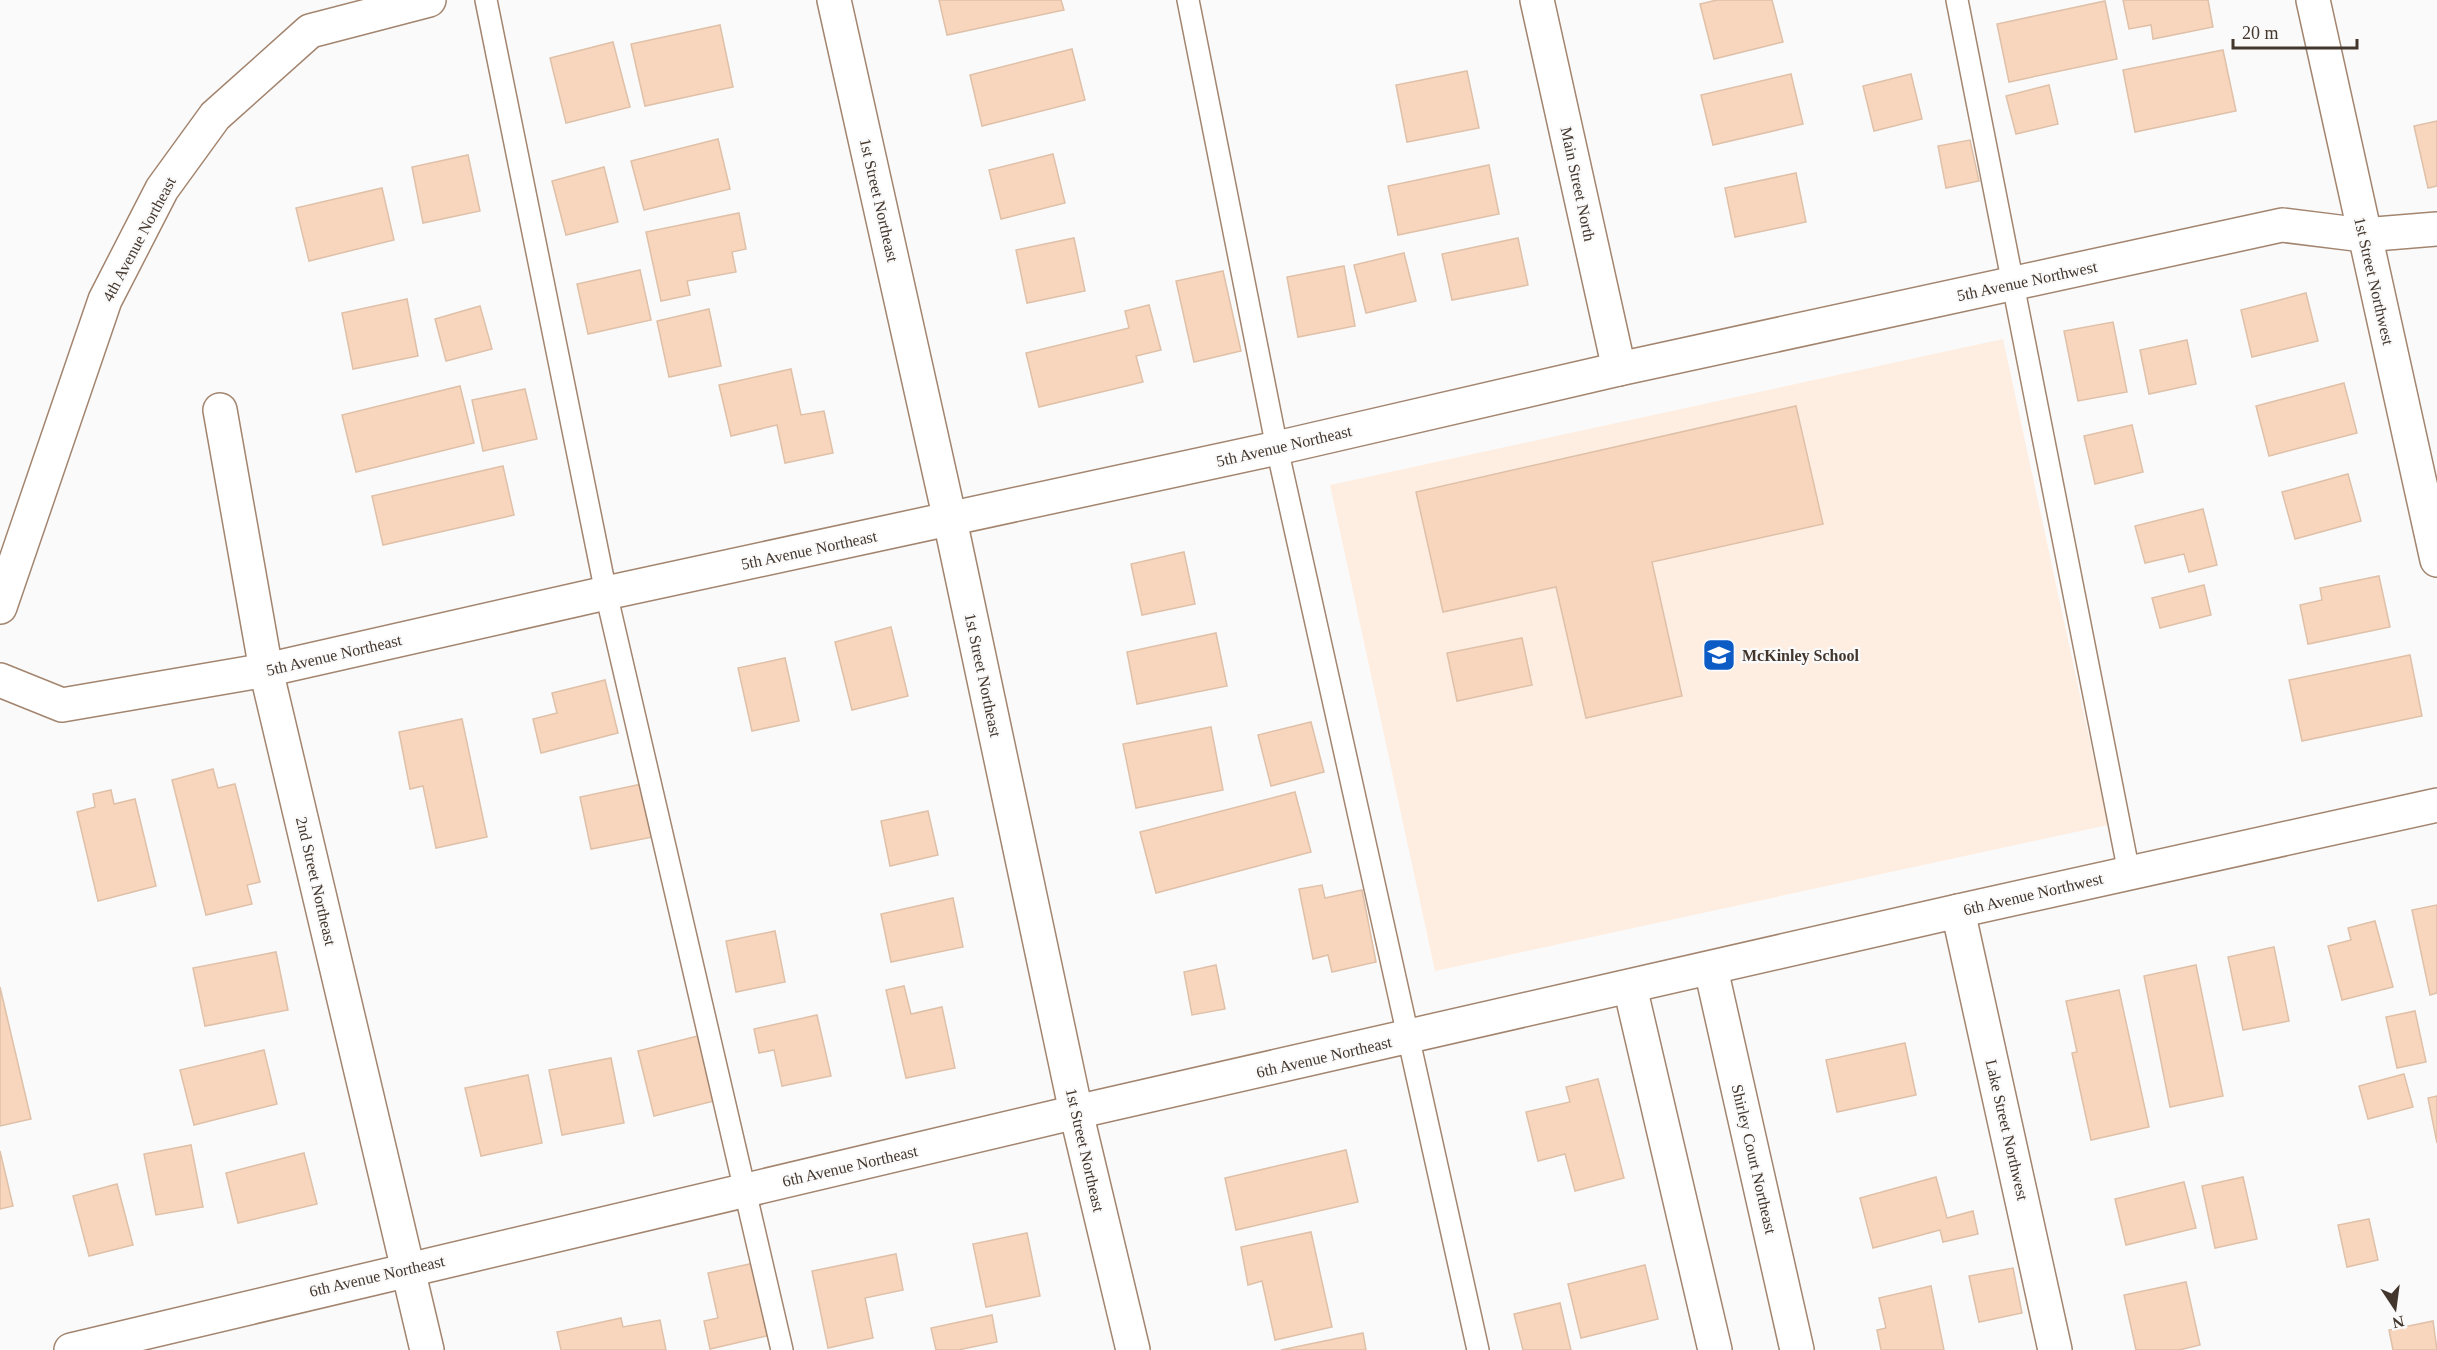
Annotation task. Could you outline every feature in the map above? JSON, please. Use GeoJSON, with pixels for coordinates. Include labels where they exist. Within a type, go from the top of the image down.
{"type":"FeatureCollection","features":[{"type":"Feature","properties":{"kind":"street","name":"4th Avenue Northeast"},"geometry":{"type":"LineString","coordinates":[[0,607],[105,300],[162,189],[215,116],[310,31],[429,0]]}},
{"type":"Feature","properties":{"kind":"street","name":"1st Street Northeast"},"geometry":{"type":"LineString","coordinates":[[834,0],[950,520],[1076,1113],[1133,1350]]}},
{"type":"Feature","properties":{"kind":"street","name":"Main Street North"},"geometry":{"type":"LineString","coordinates":[[1537,0],[1619,369]]}},
{"type":"Feature","properties":{"kind":"street","name":"1st Street Northwest"},"geometry":{"type":"LineString","coordinates":[[2313,0],[2363,235],[2437,560]]}},
{"type":"Feature","properties":{"kind":"street","name":"5th Avenue Northwest"},"geometry":{"type":"LineString","coordinates":[[1619,369],[2282,225],[2363,235],[2437,229]]}},
{"type":"Feature","properties":{"kind":"street","name":"5th Avenue Northeast"},"geometry":{"type":"LineString","coordinates":[[0,680],[62,705],[266,670],[606,593],[1277,448],[1619,369]]}},
{"type":"Feature","properties":{"kind":"street","name":"2nd Street Northeast"},"geometry":{"type":"LineString","coordinates":[[220,410],[266,670],[427,1350]]}},
{"type":"Feature","properties":{"kind":"street","name":"6th Avenue Northwest"},"geometry":{"type":"LineString","coordinates":[[1630,987],[1958,911],[2437,805]]}},
{"type":"Feature","properties":{"kind":"street","name":"Lake Street Northwest"},"geometry":{"type":"LineString","coordinates":[[1958,911],[2055,1350]]}},
{"type":"Feature","properties":{"kind":"street","name":"Shirley Court Northeast"},"geometry":{"type":"LineString","coordinates":[[1711,969],[1797,1350]]}},
{"type":"Feature","properties":{"kind":"street","name":"6th Avenue Northeast"},"geometry":{"type":"LineString","coordinates":[[71,1350],[744,1190],[1630,987]]}},
{"type":"Feature","properties":{"kind":"street"},"geometry":{"type":"LineString","coordinates":[[1630,987],[1715,1350]]}},
{"type":"Feature","properties":{"kind":"lane"},"geometry":{"type":"LineString","coordinates":[[486,0],[606,593],[782,1350]]}},
{"type":"Feature","properties":{"kind":"lane"},"geometry":{"type":"LineString","coordinates":[[1188,0],[1277,448],[1478,1350]]}},
{"type":"Feature","properties":{"kind":"lane"},"geometry":{"type":"LineString","coordinates":[[1957,0],[2129,873]]}},
{"type":"Feature","properties":{"kind":"shaded area","name":"McKinley School"},"geometry":{"type":"Polygon","coordinates":[[[2003,339],[2108,825],[1435,971],[1330,485],[2003,339]]]}},
{"type":"Feature","properties":{"kind":"building"},"geometry":{"type":"Polygon","coordinates":[[[939,0],[1061,0],[1064,10],[947,35],[939,0]]]}},
{"type":"Feature","properties":{"kind":"building"},"geometry":{"type":"Polygon","coordinates":[[[1717,0],[1772,0],[1783,42],[1714,59],[1700,4],[1717,0]]]}},
{"type":"Feature","properties":{"kind":"building"},"geometry":{"type":"Polygon","coordinates":[[[2123,0],[2208,0],[2213,27],[2153,39],[2151,25],[2129,29],[2123,0]]]}},
{"type":"Feature","properties":{"kind":"building"},"geometry":{"type":"Polygon","coordinates":[[[2105,1],[2117,59],[2009,82],[1997,24],[2105,1]]]}},
{"type":"Feature","properties":{"kind":"building"},"geometry":{"type":"Polygon","coordinates":[[[720,25],[733,87],[645,106],[631,44],[720,25]]]}},
{"type":"Feature","properties":{"kind":"building"},"geometry":{"type":"Polygon","coordinates":[[[613,42],[630,107],[566,123],[550,58],[613,42]]]}},
{"type":"Feature","properties":{"kind":"building"},"geometry":{"type":"Polygon","coordinates":[[[1072,49],[1085,100],[982,126],[970,75],[1072,49]]]}},
{"type":"Feature","properties":{"kind":"building"},"geometry":{"type":"Polygon","coordinates":[[[2223,50],[2236,111],[2135,132],[2123,70],[2223,50]]]}},
{"type":"Feature","properties":{"kind":"building"},"geometry":{"type":"Polygon","coordinates":[[[1467,71],[1479,128],[1407,142],[1396,85],[1467,71]]]}},
{"type":"Feature","properties":{"kind":"building"},"geometry":{"type":"Polygon","coordinates":[[[1791,74],[1803,124],[1713,145],[1701,95],[1791,74]]]}},
{"type":"Feature","properties":{"kind":"building"},"geometry":{"type":"Polygon","coordinates":[[[1911,74],[1922,119],[1874,131],[1863,86],[1911,74]]]}},
{"type":"Feature","properties":{"kind":"building"},"geometry":{"type":"Polygon","coordinates":[[[2049,85],[2058,124],[2016,134],[2006,96],[2049,85]]]}},
{"type":"Feature","properties":{"kind":"building"},"geometry":{"type":"Polygon","coordinates":[[[2437,121],[2437,186],[2428,188],[2414,126],[2437,121]]]}},
{"type":"Feature","properties":{"kind":"building"},"geometry":{"type":"Polygon","coordinates":[[[718,139],[730,189],[644,210],[631,161],[718,139]]]}},
{"type":"Feature","properties":{"kind":"building"},"geometry":{"type":"Polygon","coordinates":[[[1970,140],[1979,181],[1946,188],[1938,146],[1970,140]]]}},
{"type":"Feature","properties":{"kind":"building"},"geometry":{"type":"Polygon","coordinates":[[[1053,154],[1065,203],[1001,219],[989,170],[1053,154]]]}},
{"type":"Feature","properties":{"kind":"building"},"geometry":{"type":"Polygon","coordinates":[[[468,155],[480,211],[423,223],[412,167],[468,155]]]}},
{"type":"Feature","properties":{"kind":"building"},"geometry":{"type":"Polygon","coordinates":[[[1489,165],[1499,214],[1398,235],[1388,186],[1489,165]]]}},
{"type":"Feature","properties":{"kind":"building"},"geometry":{"type":"Polygon","coordinates":[[[604,167],[618,222],[566,235],[552,181],[604,167]]]}},
{"type":"Feature","properties":{"kind":"building"},"geometry":{"type":"Polygon","coordinates":[[[1796,173],[1806,222],[1735,237],[1725,188],[1796,173]]]}},
{"type":"Feature","properties":{"kind":"building"},"geometry":{"type":"Polygon","coordinates":[[[382,188],[394,240],[309,261],[296,208],[382,188]]]}},
{"type":"Feature","properties":{"kind":"building"},"geometry":{"type":"Polygon","coordinates":[[[739,213],[746,249],[732,252],[736,272],[687,281],[690,295],[661,301],[646,232],[739,213]]]}},
{"type":"Feature","properties":{"kind":"building"},"geometry":{"type":"Polygon","coordinates":[[[1074,238],[1085,291],[1027,303],[1016,250],[1074,238]]]}},
{"type":"Feature","properties":{"kind":"building"},"geometry":{"type":"Polygon","coordinates":[[[1518,238],[1528,285],[1452,300],[1442,254],[1518,238]]]}},
{"type":"Feature","properties":{"kind":"building"},"geometry":{"type":"Polygon","coordinates":[[[1404,253],[1416,301],[1366,313],[1354,265],[1404,253]]]}},
{"type":"Feature","properties":{"kind":"building"},"geometry":{"type":"Polygon","coordinates":[[[1344,266],[1355,326],[1298,337],[1287,277],[1344,266]]]}},
{"type":"Feature","properties":{"kind":"building"},"geometry":{"type":"Polygon","coordinates":[[[640,270],[651,320],[588,334],[577,284],[640,270]]]}},
{"type":"Feature","properties":{"kind":"building"},"geometry":{"type":"Polygon","coordinates":[[[1223,271],[1241,351],[1194,362],[1176,281],[1223,271]]]}},
{"type":"Feature","properties":{"kind":"building"},"geometry":{"type":"Polygon","coordinates":[[[2306,293],[2318,341],[2252,357],[2241,310],[2306,293]]]}},
{"type":"Feature","properties":{"kind":"building"},"geometry":{"type":"Polygon","coordinates":[[[407,299],[418,356],[353,369],[342,313],[407,299]]]}},
{"type":"Feature","properties":{"kind":"building"},"geometry":{"type":"Polygon","coordinates":[[[1149,305],[1161,350],[1136,356],[1143,382],[1039,407],[1026,353],[1129,328],[1125,311],[1149,305]]]}},
{"type":"Feature","properties":{"kind":"building"},"geometry":{"type":"Polygon","coordinates":[[[480,306],[492,349],[446,361],[435,319],[480,306]]]}},
{"type":"Feature","properties":{"kind":"building"},"geometry":{"type":"Polygon","coordinates":[[[709,309],[721,366],[669,377],[657,321],[709,309]]]}},
{"type":"Feature","properties":{"kind":"building"},"geometry":{"type":"Polygon","coordinates":[[[2113,322],[2127,392],[2078,401],[2064,331],[2113,322]]]}},
{"type":"Feature","properties":{"kind":"building"},"geometry":{"type":"Polygon","coordinates":[[[2187,340],[2196,384],[2149,394],[2140,350],[2187,340]]]}},
{"type":"Feature","properties":{"kind":"building"},"geometry":{"type":"Polygon","coordinates":[[[791,369],[801,415],[824,411],[833,453],[785,463],[777,425],[731,436],[719,385],[791,369]]]}},
{"type":"Feature","properties":{"kind":"building"},"geometry":{"type":"Polygon","coordinates":[[[2344,383],[2357,433],[2269,456],[2256,406],[2344,383]]]}},
{"type":"Feature","properties":{"kind":"building"},"geometry":{"type":"Polygon","coordinates":[[[460,386],[474,443],[356,472],[342,415],[460,386]]]}},
{"type":"Feature","properties":{"kind":"building"},"geometry":{"type":"Polygon","coordinates":[[[525,389],[537,439],[483,451],[472,400],[525,389]]]}},
{"type":"Feature","properties":{"kind":"building"},"geometry":{"type":"Polygon","coordinates":[[[1796,406],[1823,524],[1652,562],[1682,696],[1586,718],[1556,587],[1443,612],[1416,492],[1796,406]]]}},
{"type":"Feature","properties":{"kind":"building"},"geometry":{"type":"Polygon","coordinates":[[[2132,425],[2143,472],[2095,484],[2084,436],[2132,425]]]}},
{"type":"Feature","properties":{"kind":"building"},"geometry":{"type":"Polygon","coordinates":[[[503,466],[514,515],[383,545],[372,496],[503,466]]]}},
{"type":"Feature","properties":{"kind":"building"},"geometry":{"type":"Polygon","coordinates":[[[2348,474],[2361,521],[2295,539],[2282,492],[2348,474]]]}},
{"type":"Feature","properties":{"kind":"building"},"geometry":{"type":"Polygon","coordinates":[[[2203,509],[2217,565],[2189,572],[2184,554],[2145,563],[2135,526],[2203,509]]]}},
{"type":"Feature","properties":{"kind":"building"},"geometry":{"type":"Polygon","coordinates":[[[1184,552],[1195,604],[1142,615],[1131,564],[1184,552]]]}},
{"type":"Feature","properties":{"kind":"building"},"geometry":{"type":"Polygon","coordinates":[[[2379,576],[2390,627],[2308,644],[2300,605],[2322,600],[2320,588],[2379,576]]]}},
{"type":"Feature","properties":{"kind":"building"},"geometry":{"type":"Polygon","coordinates":[[[2204,585],[2211,615],[2160,628],[2152,598],[2204,585]]]}},
{"type":"Feature","properties":{"kind":"building"},"geometry":{"type":"Polygon","coordinates":[[[891,627],[908,696],[852,710],[835,642],[891,627]]]}},
{"type":"Feature","properties":{"kind":"building"},"geometry":{"type":"Polygon","coordinates":[[[1216,633],[1227,686],[1137,704],[1127,652],[1216,633]]]}},
{"type":"Feature","properties":{"kind":"building"},"geometry":{"type":"Polygon","coordinates":[[[1522,638],[1532,685],[1457,701],[1447,653],[1522,638]]]}},
{"type":"Feature","properties":{"kind":"building"},"geometry":{"type":"Polygon","coordinates":[[[2410,655],[2422,716],[2302,741],[2289,680],[2410,655]]]}},
{"type":"Feature","properties":{"kind":"building"},"geometry":{"type":"Polygon","coordinates":[[[785,658],[799,721],[752,731],[738,668],[785,658]]]}},
{"type":"Feature","properties":{"kind":"building"},"geometry":{"type":"Polygon","coordinates":[[[605,680],[618,733],[541,753],[533,719],[557,713],[552,693],[605,680]]]}},
{"type":"Feature","properties":{"kind":"building"},"geometry":{"type":"Polygon","coordinates":[[[462,719],[487,837],[436,848],[423,786],[410,789],[399,732],[462,719]]]}},
{"type":"Feature","properties":{"kind":"building"},"geometry":{"type":"Polygon","coordinates":[[[1311,722],[1324,772],[1271,786],[1258,735],[1311,722]]]}},
{"type":"Feature","properties":{"kind":"building"},"geometry":{"type":"Polygon","coordinates":[[[1211,727],[1223,790],[1136,808],[1123,744],[1211,727]]]}},
{"type":"Feature","properties":{"kind":"building"},"geometry":{"type":"Polygon","coordinates":[[[213,769],[218,788],[235,784],[260,882],[247,885],[252,904],[206,915],[172,780],[213,769]]]}},
{"type":"Feature","properties":{"kind":"building"},"geometry":{"type":"Polygon","coordinates":[[[642,784],[653,837],[591,849],[580,797],[642,784]]]}},
{"type":"Feature","properties":{"kind":"building"},"geometry":{"type":"Polygon","coordinates":[[[111,790],[114,804],[135,799],[156,886],[98,901],[77,812],[95,807],[93,794],[111,790]]]}},
{"type":"Feature","properties":{"kind":"building"},"geometry":{"type":"Polygon","coordinates":[[[1295,792],[1311,852],[1156,893],[1140,832],[1295,792]]]}},
{"type":"Feature","properties":{"kind":"building"},"geometry":{"type":"Polygon","coordinates":[[[928,811],[938,855],[890,866],[881,821],[928,811]]]}},
{"type":"Feature","properties":{"kind":"building"},"geometry":{"type":"Polygon","coordinates":[[[1322,885],[1325,898],[1362,890],[1376,962],[1332,972],[1328,955],[1313,959],[1299,889],[1322,885]]]}},
{"type":"Feature","properties":{"kind":"building"},"geometry":{"type":"Polygon","coordinates":[[[953,898],[963,947],[891,962],[881,914],[953,898]]]}},
{"type":"Feature","properties":{"kind":"building"},"geometry":{"type":"Polygon","coordinates":[[[2437,905],[2437,993],[2430,995],[2412,910],[2437,905]]]}},
{"type":"Feature","properties":{"kind":"building"},"geometry":{"type":"Polygon","coordinates":[[[2375,921],[2393,987],[2342,1000],[2328,946],[2351,940],[2348,928],[2375,921]]]}},
{"type":"Feature","properties":{"kind":"building"},"geometry":{"type":"Polygon","coordinates":[[[775,931],[785,982],[736,992],[726,941],[775,931]]]}},
{"type":"Feature","properties":{"kind":"building"},"geometry":{"type":"Polygon","coordinates":[[[2274,947],[2289,1021],[2243,1030],[2228,957],[2274,947]]]}},
{"type":"Feature","properties":{"kind":"building"},"geometry":{"type":"Polygon","coordinates":[[[276,952],[288,1010],[205,1026],[193,968],[276,952]]]}},
{"type":"Feature","properties":{"kind":"building"},"geometry":{"type":"Polygon","coordinates":[[[1216,965],[1225,1009],[1192,1015],[1184,972],[1216,965]]]}},
{"type":"Feature","properties":{"kind":"building"},"geometry":{"type":"Polygon","coordinates":[[[2196,965],[2223,1096],[2170,1107],[2144,976],[2196,965]]]}},
{"type":"Feature","properties":{"kind":"building"},"geometry":{"type":"Polygon","coordinates":[[[904,986],[911,1014],[942,1007],[955,1068],[906,1078],[886,990],[904,986]]]}},
{"type":"Feature","properties":{"kind":"building"},"geometry":{"type":"Polygon","coordinates":[[[0,987],[31,1119],[0,1126],[0,987]]]}},
{"type":"Feature","properties":{"kind":"building"},"geometry":{"type":"Polygon","coordinates":[[[2119,990],[2149,1127],[2091,1140],[2072,1053],[2077,1052],[2066,1001],[2119,990]]]}},
{"type":"Feature","properties":{"kind":"building"},"geometry":{"type":"Polygon","coordinates":[[[2415,1011],[2426,1062],[2397,1068],[2386,1017],[2415,1011]]]}},
{"type":"Feature","properties":{"kind":"building"},"geometry":{"type":"Polygon","coordinates":[[[817,1015],[831,1076],[782,1086],[774,1050],[759,1053],[754,1029],[817,1015]]]}},
{"type":"Feature","properties":{"kind":"building"},"geometry":{"type":"Polygon","coordinates":[[[698,1036],[714,1101],[654,1116],[638,1051],[698,1036]]]}},
{"type":"Feature","properties":{"kind":"building"},"geometry":{"type":"Polygon","coordinates":[[[1905,1043],[1916,1095],[1837,1112],[1826,1060],[1905,1043]]]}},
{"type":"Feature","properties":{"kind":"building"},"geometry":{"type":"Polygon","coordinates":[[[264,1050],[277,1104],[194,1125],[180,1070],[264,1050]]]}},
{"type":"Feature","properties":{"kind":"building"},"geometry":{"type":"Polygon","coordinates":[[[611,1058],[624,1123],[562,1135],[549,1070],[611,1058]]]}},
{"type":"Feature","properties":{"kind":"building"},"geometry":{"type":"Polygon","coordinates":[[[2404,1074],[2413,1107],[2368,1119],[2359,1086],[2404,1074]]]}},
{"type":"Feature","properties":{"kind":"building"},"geometry":{"type":"Polygon","coordinates":[[[528,1075],[542,1143],[481,1156],[465,1088],[528,1075]]]}},
{"type":"Feature","properties":{"kind":"building"},"geometry":{"type":"Polygon","coordinates":[[[1598,1079],[1624,1178],[1575,1191],[1565,1154],[1538,1161],[1526,1112],[1570,1102],[1566,1087],[1598,1079]]]}},
{"type":"Feature","properties":{"kind":"building"},"geometry":{"type":"Polygon","coordinates":[[[2437,1096],[2437,1143],[2428,1098],[2437,1096]]]}},
{"type":"Feature","properties":{"kind":"building"},"geometry":{"type":"Polygon","coordinates":[[[191,1145],[203,1207],[156,1215],[144,1154],[191,1145]]]}},
{"type":"Feature","properties":{"kind":"building"},"geometry":{"type":"Polygon","coordinates":[[[1346,1150],[1358,1202],[1236,1230],[1225,1178],[1346,1150]]]}},
{"type":"Feature","properties":{"kind":"building"},"geometry":{"type":"Polygon","coordinates":[[[0,1151],[13,1206],[0,1209],[0,1151]]]}},
{"type":"Feature","properties":{"kind":"building"},"geometry":{"type":"Polygon","coordinates":[[[304,1153],[317,1204],[238,1223],[226,1173],[304,1153]]]}},
{"type":"Feature","properties":{"kind":"building"},"geometry":{"type":"Polygon","coordinates":[[[1936,1177],[1947,1218],[1973,1211],[1978,1234],[1943,1242],[1940,1230],[1873,1248],[1860,1198],[1936,1177]]]}},
{"type":"Feature","properties":{"kind":"building"},"geometry":{"type":"Polygon","coordinates":[[[2243,1177],[2257,1239],[2215,1248],[2202,1186],[2243,1177]]]}},
{"type":"Feature","properties":{"kind":"building"},"geometry":{"type":"Polygon","coordinates":[[[2184,1182],[2196,1228],[2126,1245],[2115,1199],[2184,1182]]]}},
{"type":"Feature","properties":{"kind":"building"},"geometry":{"type":"Polygon","coordinates":[[[117,1184],[133,1245],[89,1256],[73,1196],[117,1184]]]}},
{"type":"Feature","properties":{"kind":"building"},"geometry":{"type":"Polygon","coordinates":[[[2369,1219],[2378,1260],[2347,1267],[2338,1225],[2369,1219]]]}},
{"type":"Feature","properties":{"kind":"building"},"geometry":{"type":"Polygon","coordinates":[[[1311,1232],[1332,1327],[1275,1340],[1262,1281],[1248,1285],[1241,1247],[1311,1232]]]}},
{"type":"Feature","properties":{"kind":"building"},"geometry":{"type":"Polygon","coordinates":[[[1027,1233],[1040,1296],[986,1307],[973,1244],[1027,1233]]]}},
{"type":"Feature","properties":{"kind":"building"},"geometry":{"type":"Polygon","coordinates":[[[896,1254],[903,1290],[865,1298],[873,1338],[828,1348],[812,1271],[896,1254]]]}},
{"type":"Feature","properties":{"kind":"building"},"geometry":{"type":"Polygon","coordinates":[[[759,1262],[775,1334],[710,1349],[704,1321],[718,1318],[708,1273],[759,1262]]]}},
{"type":"Feature","properties":{"kind":"building"},"geometry":{"type":"Polygon","coordinates":[[[1645,1265],[1658,1319],[1581,1338],[1568,1284],[1645,1265]]]}},
{"type":"Feature","properties":{"kind":"building"},"geometry":{"type":"Polygon","coordinates":[[[2013,1268],[2022,1313],[1979,1322],[1969,1276],[2013,1268]]]}},
{"type":"Feature","properties":{"kind":"building"},"geometry":{"type":"Polygon","coordinates":[[[2186,1282],[2200,1345],[2179,1350],[2136,1350],[2124,1295],[2186,1282]]]}},
{"type":"Feature","properties":{"kind":"building"},"geometry":{"type":"Polygon","coordinates":[[[1931,1286],[1944,1350],[1881,1350],[1877,1330],[1886,1328],[1879,1298],[1931,1286]]]}},
{"type":"Feature","properties":{"kind":"building"},"geometry":{"type":"Polygon","coordinates":[[[1560,1303],[1571,1350],[1523,1350],[1514,1314],[1560,1303]]]}},
{"type":"Feature","properties":{"kind":"building"},"geometry":{"type":"Polygon","coordinates":[[[992,1315],[997,1342],[958,1350],[936,1350],[931,1328],[992,1315]]]}},
{"type":"Feature","properties":{"kind":"building"},"geometry":{"type":"Polygon","coordinates":[[[621,1318],[623,1327],[660,1320],[666,1350],[561,1350],[557,1332],[621,1318]]]}},
{"type":"Feature","properties":{"kind":"building"},"geometry":{"type":"Polygon","coordinates":[[[2433,1321],[2437,1350],[2393,1350],[2389,1330],[2433,1321]]]}},
{"type":"Feature","properties":{"kind":"building"},"geometry":{"type":"Polygon","coordinates":[[[1363,1333],[1366,1350],[1281,1350],[1363,1333]]]}},
{"type":"Feature","properties":{"kind":"place","name":"McKinley School"},"geometry":{"type":"Point","coordinates":[1719,655]}}]}
